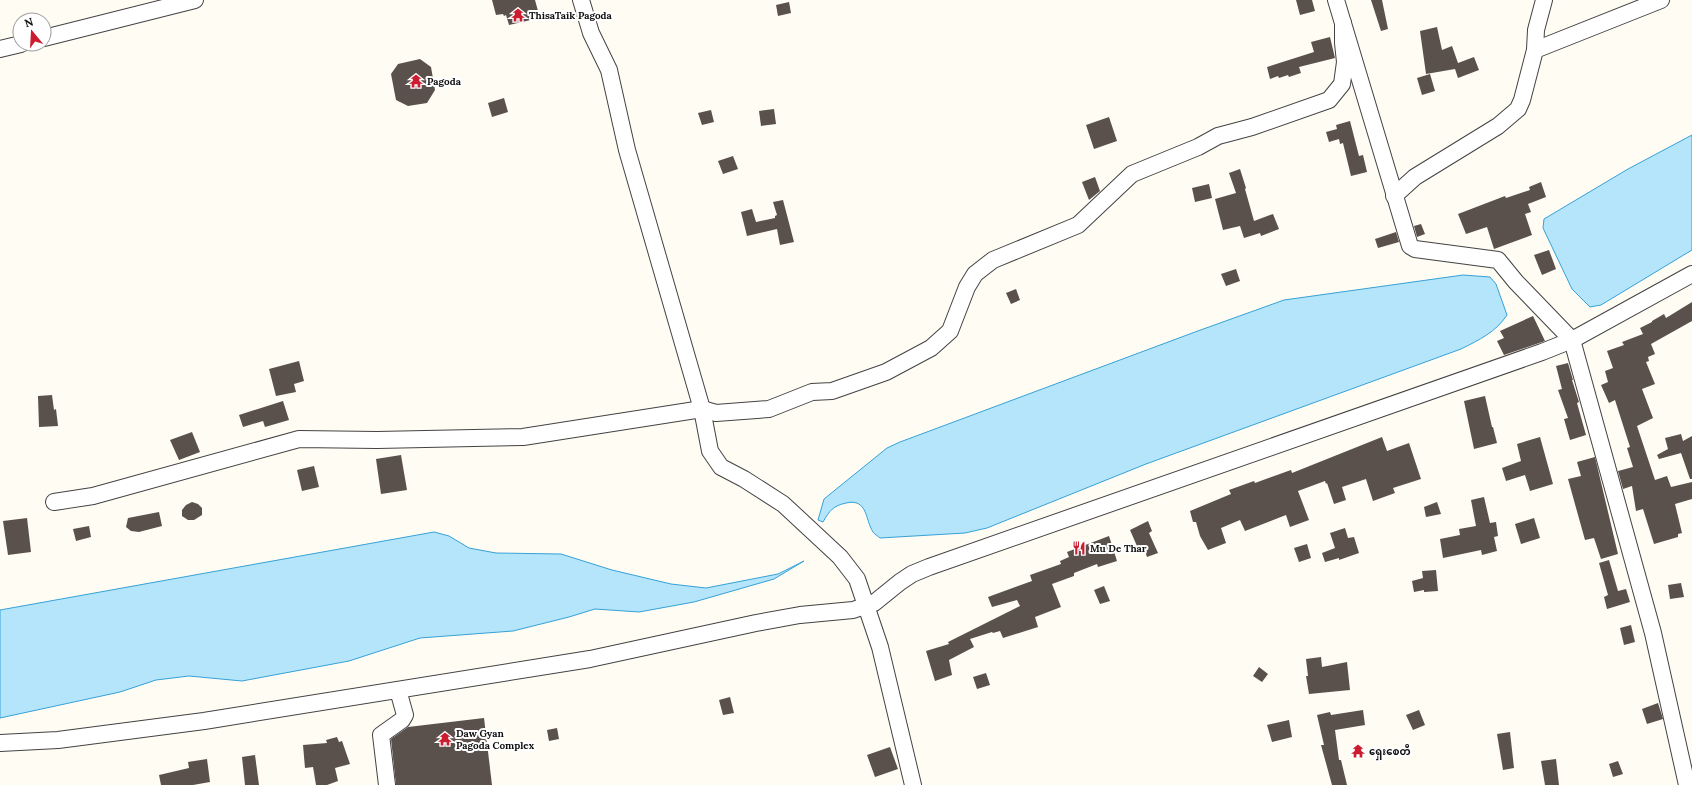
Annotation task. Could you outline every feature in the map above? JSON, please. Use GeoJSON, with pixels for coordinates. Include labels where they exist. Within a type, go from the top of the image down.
{"type":"FeatureCollection","features":[{"type":"Feature","properties":{"kind":"street"},"geometry":{"type":"LineString","coordinates":[[52,36],[195,0]]}},
{"type":"Feature","properties":{"kind":"street"},"geometry":{"type":"LineString","coordinates":[[581,0],[591,33],[609,70],[627,150],[702,409],[710,451],[721,467],[744,479],[783,504],[840,557],[857,579],[867,606],[886,670],[913,785]]}},
{"type":"Feature","properties":{"kind":"street"},"geometry":{"type":"LineString","coordinates":[[1336,0],[1410,246],[1415,249],[1498,260],[1516,282],[1572,340],[1653,633],[1687,785]]}},
{"type":"Feature","properties":{"kind":"street"},"geometry":{"type":"LineString","coordinates":[[1394,196],[1415,177],[1498,126],[1518,109],[1522,100],[1535,50],[1536,30],[1544,0]]}},
{"type":"Feature","properties":{"kind":"street"},"geometry":{"type":"LineString","coordinates":[[1535,50],[1661,0]]}},
{"type":"Feature","properties":{"kind":"street"},"geometry":{"type":"LineString","coordinates":[[54,502],[93,496],[299,439],[377,440],[523,437],[702,409],[716,413],[768,409],[812,392],[832,391],[886,372],[931,348],[950,331],[967,287],[975,274],[993,260],[1078,225],[1132,174],[1198,147],[1218,136],[1252,127],[1329,100],[1342,84],[1345,62],[1343,23]]}},
{"type":"Feature","properties":{"kind":"street"},"geometry":{"type":"LineString","coordinates":[[0,49],[12,46]]}},
{"type":"Feature","properties":{"kind":"street"},"geometry":{"type":"LineString","coordinates":[[0,742],[58,740],[204,721],[590,659],[756,622],[800,615],[853,610],[867,606],[880,599],[904,579],[929,567],[1520,360],[1572,340],[1692,274]]}},
{"type":"Feature","properties":{"kind":"street"},"geometry":{"type":"LineString","coordinates":[[387,785],[381,735],[402,720],[405,715],[398,690]]}},
{"type":"Feature","properties":{"kind":"water"},"geometry":{"type":"Polygon","coordinates":[[[1692,135],[1692,250],[1601,305],[1590,307],[1572,289],[1543,228],[1544,219],[1628,169],[1692,135]]]}},
{"type":"Feature","properties":{"kind":"water"},"geometry":{"type":"Polygon","coordinates":[[[1463,275],[1490,277],[1496,284],[1507,315],[1492,331],[1481,339],[1461,349],[1146,464],[987,528],[965,533],[880,538],[874,534],[862,507],[853,502],[835,507],[823,522],[818,520],[824,499],[887,448],[900,442],[1284,300],[1463,275]]]}},
{"type":"Feature","properties":{"kind":"water"},"geometry":{"type":"Polygon","coordinates":[[[434,532],[449,536],[469,548],[496,553],[561,554],[612,570],[671,584],[706,588],[778,574],[804,561],[774,579],[694,602],[639,612],[595,609],[513,631],[420,638],[349,661],[242,681],[189,676],[156,680],[120,692],[0,718],[0,610],[434,532]]]}},
{"type":"Feature","properties":{"kind":"building","name":"ThisaTaik Pagoda"},"geometry":{"type":"Polygon","coordinates":[[[492,0],[535,0],[538,11],[533,12],[535,19],[509,25],[506,15],[496,15],[492,0]]]}},
{"type":"Feature","properties":{"kind":"building"},"geometry":{"type":"Polygon","coordinates":[[[1296,0],[1312,0],[1315,11],[1300,15],[1296,0]]]}},
{"type":"Feature","properties":{"kind":"building"},"geometry":{"type":"Polygon","coordinates":[[[1371,0],[1382,0],[1388,29],[1381,31],[1371,0]]]}},
{"type":"Feature","properties":{"kind":"building"},"geometry":{"type":"Polygon","coordinates":[[[789,2],[791,13],[778,16],[776,5],[789,2]]]}},
{"type":"Feature","properties":{"kind":"building"},"geometry":{"type":"Polygon","coordinates":[[[1437,27],[1442,50],[1452,46],[1458,63],[1474,57],[1479,70],[1458,78],[1455,69],[1426,74],[1420,31],[1437,27]]]}},
{"type":"Feature","properties":{"kind":"building"},"geometry":{"type":"Polygon","coordinates":[[[1330,37],[1335,58],[1299,67],[1301,73],[1289,77],[1288,75],[1279,78],[1278,76],[1270,79],[1267,67],[1314,52],[1311,42],[1330,37]]]}},
{"type":"Feature","properties":{"kind":"building"},"geometry":{"type":"Polygon","coordinates":[[[420,59],[431,67],[435,90],[427,103],[408,106],[396,100],[391,74],[398,64],[420,59]]]}},
{"type":"Feature","properties":{"kind":"building"},"geometry":{"type":"Polygon","coordinates":[[[1430,74],[1435,91],[1422,95],[1417,78],[1430,74]]]}},
{"type":"Feature","properties":{"kind":"building"},"geometry":{"type":"Polygon","coordinates":[[[504,98],[508,112],[492,117],[488,103],[504,98]]]}},
{"type":"Feature","properties":{"kind":"building"},"geometry":{"type":"Polygon","coordinates":[[[774,109],[776,124],[761,126],[759,111],[774,109]]]}},
{"type":"Feature","properties":{"kind":"building"},"geometry":{"type":"Polygon","coordinates":[[[711,110],[714,122],[702,125],[698,113],[711,110]]]}},
{"type":"Feature","properties":{"kind":"building"},"geometry":{"type":"Polygon","coordinates":[[[1109,117],[1117,141],[1094,149],[1086,125],[1109,117]]]}},
{"type":"Feature","properties":{"kind":"building"},"geometry":{"type":"Polygon","coordinates":[[[1350,121],[1359,156],[1363,155],[1367,172],[1351,176],[1343,143],[1340,144],[1339,139],[1329,142],[1326,132],[1337,129],[1336,125],[1350,121]]]}},
{"type":"Feature","properties":{"kind":"building"},"geometry":{"type":"Polygon","coordinates":[[[733,156],[738,169],[723,174],[718,161],[733,156]]]}},
{"type":"Feature","properties":{"kind":"building"},"geometry":{"type":"Polygon","coordinates":[[[1240,169],[1254,221],[1273,214],[1279,229],[1261,236],[1260,233],[1244,238],[1240,226],[1223,230],[1215,199],[1236,193],[1229,173],[1240,169]]]}},
{"type":"Feature","properties":{"kind":"building"},"geometry":{"type":"Polygon","coordinates":[[[1095,177],[1100,191],[1089,200],[1082,182],[1095,177]]]}},
{"type":"Feature","properties":{"kind":"building"},"geometry":{"type":"Polygon","coordinates":[[[1541,182],[1546,197],[1528,204],[1531,212],[1525,214],[1532,235],[1494,249],[1487,227],[1466,234],[1458,214],[1505,196],[1506,198],[1530,190],[1529,187],[1541,182]]]}},
{"type":"Feature","properties":{"kind":"building"},"geometry":{"type":"Polygon","coordinates":[[[1209,184],[1212,198],[1195,202],[1192,188],[1209,184]]]}},
{"type":"Feature","properties":{"kind":"building"},"geometry":{"type":"Polygon","coordinates":[[[783,200],[794,242],[780,245],[777,229],[747,236],[741,212],[752,209],[756,222],[775,218],[777,215],[773,202],[783,200]]]}},
{"type":"Feature","properties":{"kind":"building"},"geometry":{"type":"Polygon","coordinates":[[[1421,224],[1425,234],[1417,237],[1414,226],[1421,224]]]}},
{"type":"Feature","properties":{"kind":"building"},"geometry":{"type":"Polygon","coordinates":[[[1396,232],[1399,242],[1378,248],[1375,239],[1396,232]]]}},
{"type":"Feature","properties":{"kind":"building"},"geometry":{"type":"Polygon","coordinates":[[[1549,250],[1556,269],[1542,275],[1534,255],[1549,250]]]}},
{"type":"Feature","properties":{"kind":"building"},"geometry":{"type":"Polygon","coordinates":[[[1236,269],[1240,281],[1226,286],[1221,274],[1236,269]]]}},
{"type":"Feature","properties":{"kind":"building"},"geometry":{"type":"Polygon","coordinates":[[[1016,289],[1020,300],[1011,304],[1006,293],[1016,289]]]}},
{"type":"Feature","properties":{"kind":"building"},"geometry":{"type":"Polygon","coordinates":[[[1692,302],[1692,321],[1651,344],[1655,354],[1648,357],[1649,361],[1646,362],[1655,384],[1642,389],[1653,418],[1637,426],[1655,480],[1667,476],[1671,487],[1692,482],[1692,499],[1675,504],[1682,533],[1678,534],[1678,537],[1654,544],[1643,509],[1636,511],[1632,486],[1623,489],[1618,471],[1633,467],[1627,448],[1630,447],[1615,400],[1609,403],[1601,385],[1608,382],[1605,371],[1613,368],[1607,351],[1624,345],[1622,342],[1643,334],[1640,328],[1664,314],[1666,318],[1692,302]]]}},
{"type":"Feature","properties":{"kind":"building"},"geometry":{"type":"Polygon","coordinates":[[[1533,316],[1545,341],[1504,355],[1497,341],[1504,338],[1500,331],[1533,316]]]}},
{"type":"Feature","properties":{"kind":"building"},"geometry":{"type":"Polygon","coordinates":[[[299,361],[304,381],[294,384],[296,392],[276,396],[269,369],[299,361]]]}},
{"type":"Feature","properties":{"kind":"building"},"geometry":{"type":"Polygon","coordinates":[[[1568,363],[1579,402],[1577,403],[1586,435],[1570,440],[1564,419],[1568,418],[1558,390],[1562,389],[1556,366],[1568,363]]]}},
{"type":"Feature","properties":{"kind":"building"},"geometry":{"type":"Polygon","coordinates":[[[52,395],[54,410],[56,409],[58,426],[39,427],[38,396],[52,395]]]}},
{"type":"Feature","properties":{"kind":"building"},"geometry":{"type":"Polygon","coordinates":[[[1485,396],[1497,443],[1474,449],[1464,401],[1485,396]]]}},
{"type":"Feature","properties":{"kind":"building"},"geometry":{"type":"Polygon","coordinates":[[[283,401],[289,420],[265,427],[263,421],[243,427],[239,415],[283,401]]]}},
{"type":"Feature","properties":{"kind":"building"},"geometry":{"type":"Polygon","coordinates":[[[192,432],[200,452],[179,460],[170,440],[192,432]]]}},
{"type":"Feature","properties":{"kind":"building"},"geometry":{"type":"Polygon","coordinates":[[[1681,434],[1683,441],[1692,436],[1692,479],[1690,479],[1681,453],[1659,459],[1657,455],[1668,449],[1665,438],[1681,434]]]}},
{"type":"Feature","properties":{"kind":"building"},"geometry":{"type":"Polygon","coordinates":[[[1382,437],[1387,451],[1409,443],[1421,479],[1393,488],[1395,493],[1373,501],[1366,479],[1342,487],[1346,500],[1334,504],[1325,481],[1298,491],[1309,520],[1290,527],[1286,515],[1245,531],[1240,520],[1221,528],[1226,543],[1208,550],[1200,536],[1196,522],[1193,522],[1190,511],[1231,494],[1229,490],[1254,481],[1255,483],[1291,470],[1292,473],[1382,437]]]}},
{"type":"Feature","properties":{"kind":"building"},"geometry":{"type":"Polygon","coordinates":[[[1540,437],[1553,484],[1530,491],[1525,475],[1506,481],[1502,468],[1521,461],[1517,444],[1540,437]]]}},
{"type":"Feature","properties":{"kind":"building"},"geometry":{"type":"Polygon","coordinates":[[[401,455],[407,490],[381,494],[376,459],[401,455]]]}},
{"type":"Feature","properties":{"kind":"building"},"geometry":{"type":"Polygon","coordinates":[[[1595,457],[1618,554],[1601,559],[1594,538],[1585,540],[1568,479],[1581,476],[1577,462],[1595,457]]]}},
{"type":"Feature","properties":{"kind":"building"},"geometry":{"type":"Polygon","coordinates":[[[314,466],[319,487],[302,491],[297,470],[314,466]]]}},
{"type":"Feature","properties":{"kind":"building"},"geometry":{"type":"Polygon","coordinates":[[[1484,497],[1490,523],[1496,522],[1498,536],[1494,537],[1497,551],[1482,555],[1481,550],[1443,558],[1440,539],[1460,535],[1459,529],[1476,526],[1471,500],[1484,497]]]}},
{"type":"Feature","properties":{"kind":"building"},"geometry":{"type":"Polygon","coordinates":[[[192,502],[198,504],[202,508],[202,515],[194,520],[188,520],[182,516],[182,510],[186,505],[192,502]]]}},
{"type":"Feature","properties":{"kind":"building"},"geometry":{"type":"Polygon","coordinates":[[[1437,502],[1441,514],[1426,517],[1424,507],[1437,502]]]}},
{"type":"Feature","properties":{"kind":"building"},"geometry":{"type":"Polygon","coordinates":[[[159,512],[162,526],[139,532],[131,531],[126,527],[128,518],[159,512]]]}},
{"type":"Feature","properties":{"kind":"building"},"geometry":{"type":"Polygon","coordinates":[[[27,518],[31,552],[8,555],[3,521],[27,518]]]}},
{"type":"Feature","properties":{"kind":"building"},"geometry":{"type":"Polygon","coordinates":[[[1534,518],[1540,538],[1521,544],[1515,524],[1534,518]]]}},
{"type":"Feature","properties":{"kind":"building"},"geometry":{"type":"Polygon","coordinates":[[[1148,521],[1152,531],[1149,533],[1158,553],[1147,557],[1145,551],[1140,553],[1130,530],[1148,521]]]}},
{"type":"Feature","properties":{"kind":"building"},"geometry":{"type":"Polygon","coordinates":[[[89,526],[91,537],[76,541],[73,529],[89,526]]]}},
{"type":"Feature","properties":{"kind":"building"},"geometry":{"type":"Polygon","coordinates":[[[1345,528],[1348,538],[1354,537],[1359,553],[1339,560],[1339,558],[1325,562],[1322,553],[1335,548],[1330,533],[1345,528]]]}},
{"type":"Feature","properties":{"kind":"building"},"geometry":{"type":"Polygon","coordinates":[[[1109,536],[1117,561],[1098,567],[1097,564],[1074,573],[1074,576],[1052,584],[1061,607],[1035,617],[1038,627],[1003,638],[1000,631],[970,639],[974,647],[949,660],[952,675],[935,681],[926,651],[949,644],[948,642],[1020,606],[1017,600],[992,607],[988,597],[1032,581],[1030,575],[1061,564],[1060,561],[1069,557],[1067,552],[1109,536]]]}},
{"type":"Feature","properties":{"kind":"building"},"geometry":{"type":"Polygon","coordinates":[[[1307,544],[1311,558],[1299,562],[1294,548],[1307,544]]]}},
{"type":"Feature","properties":{"kind":"building"},"geometry":{"type":"Polygon","coordinates":[[[1609,560],[1618,591],[1626,589],[1630,602],[1607,609],[1604,597],[1608,595],[1599,563],[1609,560]]]}},
{"type":"Feature","properties":{"kind":"building"},"geometry":{"type":"Polygon","coordinates":[[[1436,570],[1438,591],[1424,592],[1424,590],[1414,592],[1412,581],[1423,578],[1422,571],[1436,570]]]}},
{"type":"Feature","properties":{"kind":"building"},"geometry":{"type":"Polygon","coordinates":[[[1681,583],[1684,597],[1670,599],[1668,585],[1681,583]]]}},
{"type":"Feature","properties":{"kind":"building"},"geometry":{"type":"Polygon","coordinates":[[[1104,586],[1110,601],[1100,604],[1094,590],[1104,586]]]}},
{"type":"Feature","properties":{"kind":"building"},"geometry":{"type":"Polygon","coordinates":[[[1631,625],[1635,642],[1624,645],[1620,628],[1631,625]]]}},
{"type":"Feature","properties":{"kind":"building"},"geometry":{"type":"Polygon","coordinates":[[[1321,657],[1322,667],[1347,662],[1350,690],[1309,694],[1306,676],[1308,676],[1306,659],[1321,657]]]}},
{"type":"Feature","properties":{"kind":"building"},"geometry":{"type":"Polygon","coordinates":[[[1259,667],[1268,674],[1262,682],[1253,676],[1259,667]]]}},
{"type":"Feature","properties":{"kind":"building"},"geometry":{"type":"Polygon","coordinates":[[[986,673],[990,685],[977,689],[973,677],[986,673]]]}},
{"type":"Feature","properties":{"kind":"building"},"geometry":{"type":"Polygon","coordinates":[[[730,697],[734,713],[723,715],[719,700],[730,697]]]}},
{"type":"Feature","properties":{"kind":"building"},"geometry":{"type":"Polygon","coordinates":[[[1658,703],[1663,719],[1647,724],[1642,709],[1658,703]]]}},
{"type":"Feature","properties":{"kind":"building"},"geometry":{"type":"Polygon","coordinates":[[[1363,710],[1365,725],[1335,730],[1339,760],[1341,760],[1347,785],[1332,785],[1321,745],[1324,745],[1317,715],[1330,712],[1331,715],[1363,710]]]}},
{"type":"Feature","properties":{"kind":"building"},"geometry":{"type":"Polygon","coordinates":[[[1419,710],[1425,725],[1413,730],[1406,715],[1419,710]]]}},
{"type":"Feature","properties":{"kind":"building"},"geometry":{"type":"Polygon","coordinates":[[[484,718],[492,785],[396,785],[391,739],[408,727],[484,718]]]}},
{"type":"Feature","properties":{"kind":"building"},"geometry":{"type":"Polygon","coordinates":[[[1289,720],[1292,737],[1272,742],[1267,725],[1289,720]]]}},
{"type":"Feature","properties":{"kind":"building"},"geometry":{"type":"Polygon","coordinates":[[[557,728],[559,739],[549,741],[547,730],[557,728]]]}},
{"type":"Feature","properties":{"kind":"building"},"geometry":{"type":"Polygon","coordinates":[[[1510,732],[1514,768],[1503,770],[1497,734],[1510,732]]]}},
{"type":"Feature","properties":{"kind":"building"},"geometry":{"type":"Polygon","coordinates":[[[337,737],[339,742],[342,741],[350,764],[335,768],[338,781],[327,785],[316,785],[313,767],[305,768],[303,745],[327,743],[326,740],[337,737]]]}},
{"type":"Feature","properties":{"kind":"building"},"geometry":{"type":"Polygon","coordinates":[[[890,747],[898,769],[875,777],[867,755],[890,747]]]}},
{"type":"Feature","properties":{"kind":"building"},"geometry":{"type":"Polygon","coordinates":[[[255,755],[259,785],[245,785],[242,757],[255,755]]]}},
{"type":"Feature","properties":{"kind":"building"},"geometry":{"type":"Polygon","coordinates":[[[207,759],[210,782],[193,785],[161,785],[159,775],[189,768],[188,762],[207,759]]]}},
{"type":"Feature","properties":{"kind":"building"},"geometry":{"type":"Polygon","coordinates":[[[1556,759],[1559,785],[1545,785],[1541,761],[1556,759]]]}},
{"type":"Feature","properties":{"kind":"building"},"geometry":{"type":"Polygon","coordinates":[[[1618,761],[1623,774],[1613,777],[1609,764],[1618,761]]]}},
{"type":"Feature","properties":{"kind":"place","name":"ThisaTaik Pagoda"},"geometry":{"type":"Point","coordinates":[518,15]}},
{"type":"Feature","properties":{"kind":"place","name":"Pagoda"},"geometry":{"type":"Point","coordinates":[416,81]}},
{"type":"Feature","properties":{"kind":"place","name":"Mu De Thar"},"geometry":{"type":"Point","coordinates":[1079,548]}},
{"type":"Feature","properties":{"kind":"place","name":"Daw Gyan Pagoda Complex"},"geometry":{"type":"Point","coordinates":[445,739]}},
{"type":"Feature","properties":{"kind":"place","name":"ရှေးစေတီ"},"geometry":{"type":"Point","coordinates":[1358,751]}}]}
